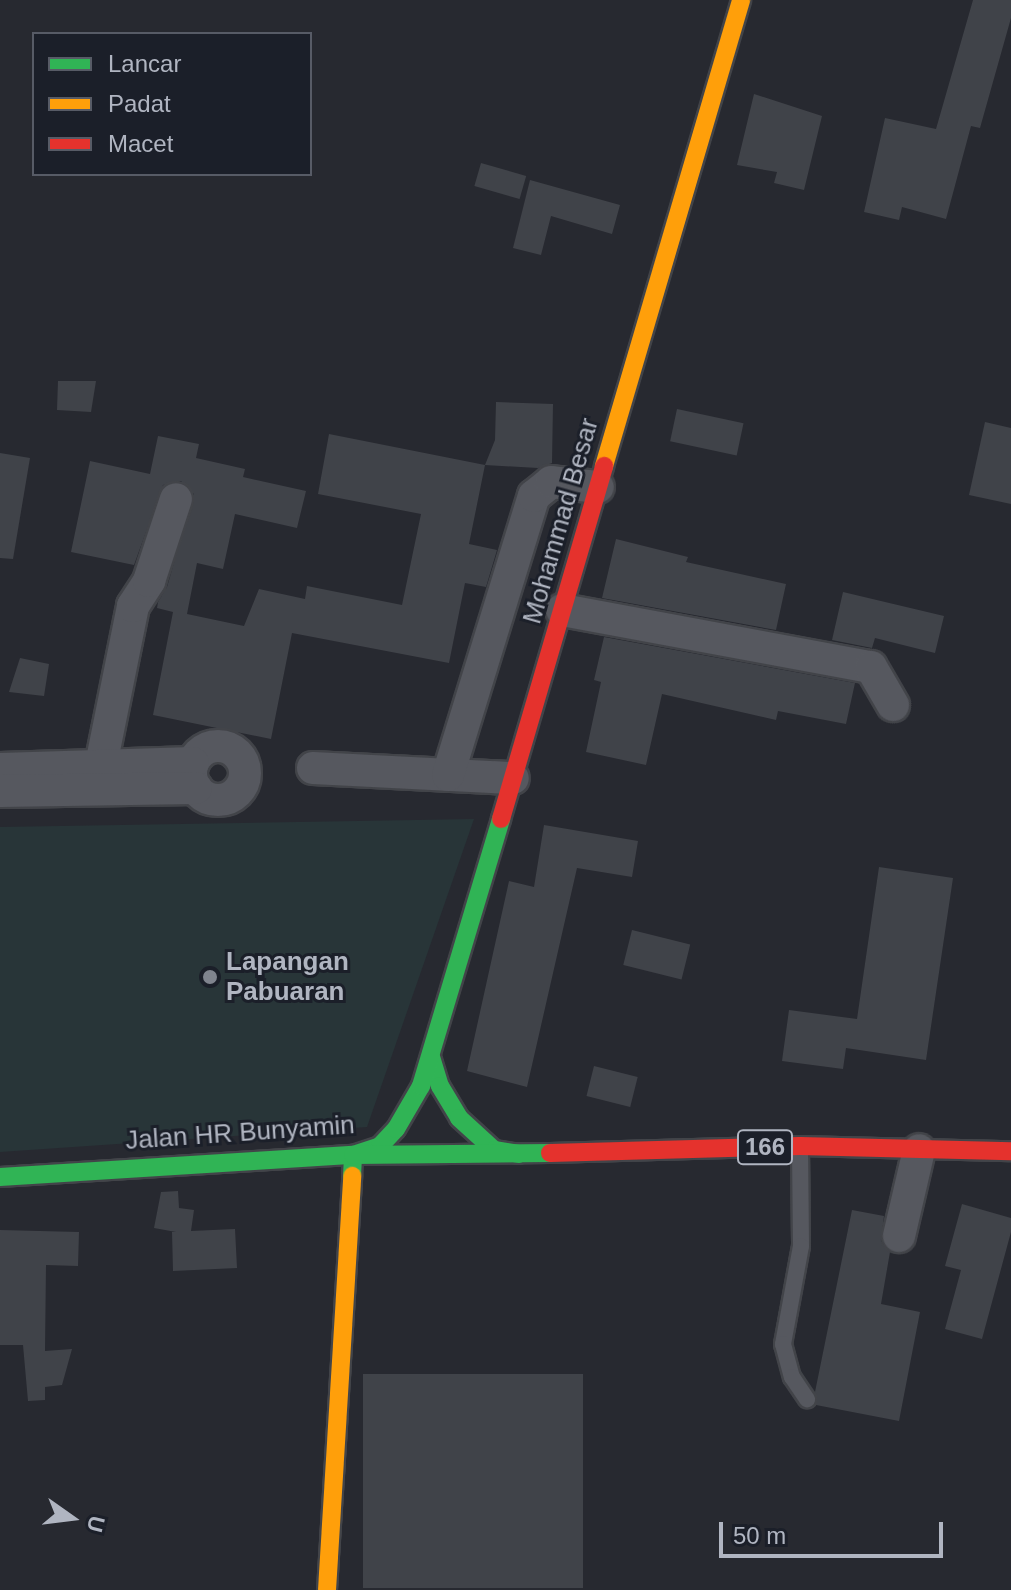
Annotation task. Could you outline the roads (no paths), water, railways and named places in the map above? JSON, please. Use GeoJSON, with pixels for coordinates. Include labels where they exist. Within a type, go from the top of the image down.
{"type":"FeatureCollection","features":[{"type":"Feature","properties":{"kind":"street","name":"Mohammad Besar"},"geometry":{"type":"LineString","coordinates":[[431,1057],[741,0]]}},
{"type":"Feature","properties":{"kind":"street"},"geometry":{"type":"LineString","coordinates":[[448,775],[534,496],[551,482],[598,487]]}},
{"type":"Feature","properties":{"kind":"street"},"geometry":{"type":"LineString","coordinates":[[101,765],[133,606],[149,581],[176,499]]}},
{"type":"Feature","properties":{"kind":"street"},"geometry":{"type":"LineString","coordinates":[[562,610],[871,667],[893,705]]}},
{"type":"Feature","properties":{"kind":"street"},"geometry":{"type":"LineString","coordinates":[[0,769],[101,765],[194,775],[0,791]]}},
{"type":"Feature","properties":{"kind":"street"},"geometry":{"type":"LineString","coordinates":[[313,768],[513,778]]}},
{"type":"Feature","properties":{"kind":"street"},"geometry":{"type":"LineString","coordinates":[[431,1057],[440,1086],[459,1118],[494,1150],[519,1154]]}},
{"type":"Feature","properties":{"kind":"street","name":"Jalan HR Bunyamin"},"geometry":{"type":"LineString","coordinates":[[0,1177],[353,1155],[380,1146],[396,1129],[409,1109],[431,1057]]}},
{"type":"Feature","properties":{"kind":"street","name":"166"},"geometry":{"type":"LineString","coordinates":[[353,1155],[800,1146],[1011,1151]]}},
{"type":"Feature","properties":{"kind":"street"},"geometry":{"type":"LineString","coordinates":[[899,1236],[919,1150]]}},
{"type":"Feature","properties":{"kind":"street"},"geometry":{"type":"LineString","coordinates":[[327,1590],[353,1155]]}},
{"type":"Feature","properties":{"kind":"lane"},"geometry":{"type":"LineString","coordinates":[[800,1146],[801,1246],[783,1344],[792,1377],[807,1399]]}},
{"type":"Feature","properties":{"kind":"place","name":"Lapangan Pabuaran"},"geometry":{"type":"Point","coordinates":[210,977]}}]}
